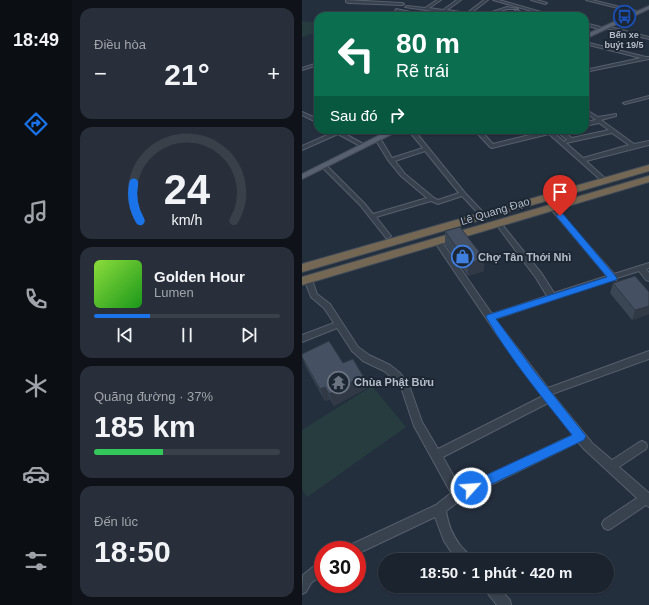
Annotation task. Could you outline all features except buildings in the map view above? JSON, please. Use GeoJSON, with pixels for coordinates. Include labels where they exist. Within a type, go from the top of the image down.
{"type":"FeatureCollection","features":[{"type":"Feature","properties":{"kind":"highway","name":"Lê Quang Đạo"},"geometry":{"type":"LineString","coordinates":[[302,268],[602,179],[649,163]]}},
{"type":"Feature","properties":{"kind":"highway","name":"Lê Quang Đạo"},"geometry":{"type":"LineString","coordinates":[[302,260],[479,211],[649,168]]}},
{"type":"Feature","properties":{"kind":"highway","name":"Lê Quang Đạo"},"geometry":{"type":"LineString","coordinates":[[304,279],[649,175]]}},
{"type":"Feature","properties":{"kind":"highway","name":"Lê Quang Đạo"},"geometry":{"type":"LineString","coordinates":[[304,279],[649,179]]}},
{"type":"Feature","properties":{"kind":"main road"},"geometry":{"type":"LineString","coordinates":[[589,34],[649,7]]}},
{"type":"Feature","properties":{"kind":"main road"},"geometry":{"type":"LineString","coordinates":[[302,177],[388,134]]}},
{"type":"Feature","properties":{"kind":"street"},"geometry":{"type":"LineString","coordinates":[[348,0],[347,1],[349,2],[372,1],[402,4]]}},
{"type":"Feature","properties":{"kind":"street"},"geometry":{"type":"LineString","coordinates":[[405,0],[396,10],[406,12]]}},
{"type":"Feature","properties":{"kind":"street"},"geometry":{"type":"LineString","coordinates":[[426,9],[439,0]]}},
{"type":"Feature","properties":{"kind":"street"},"geometry":{"type":"LineString","coordinates":[[444,11],[459,0]]}},
{"type":"Feature","properties":{"kind":"street"},"geometry":{"type":"LineString","coordinates":[[470,12],[486,0]]}},
{"type":"Feature","properties":{"kind":"street"},"geometry":{"type":"LineString","coordinates":[[495,0],[539,12]]}},
{"type":"Feature","properties":{"kind":"street"},"geometry":{"type":"LineString","coordinates":[[533,0],[545,3]]}},
{"type":"Feature","properties":{"kind":"street"},"geometry":{"type":"LineString","coordinates":[[588,0],[638,12]]}},
{"type":"Feature","properties":{"kind":"street"},"geometry":{"type":"LineString","coordinates":[[408,7],[450,12]]}},
{"type":"Feature","properties":{"kind":"street"},"geometry":{"type":"LineString","coordinates":[[514,10],[522,7]]}},
{"type":"Feature","properties":{"kind":"street"},"geometry":{"type":"LineString","coordinates":[[494,12],[507,8],[519,12]]}},
{"type":"Feature","properties":{"kind":"street"},"geometry":{"type":"LineString","coordinates":[[616,11],[622,8]]}},
{"type":"Feature","properties":{"kind":"street"},"geometry":{"type":"LineString","coordinates":[[589,25],[649,38]]}},
{"type":"Feature","properties":{"kind":"street"},"geometry":{"type":"LineString","coordinates":[[589,44],[648,59]]}},
{"type":"Feature","properties":{"kind":"street"},"geometry":{"type":"LineString","coordinates":[[589,70],[648,59]]}},
{"type":"Feature","properties":{"kind":"street"},"geometry":{"type":"LineString","coordinates":[[302,69],[314,65]]}},
{"type":"Feature","properties":{"kind":"street"},"geometry":{"type":"LineString","coordinates":[[625,103],[649,97]]}},
{"type":"Feature","properties":{"kind":"street"},"geometry":{"type":"LineString","coordinates":[[302,112],[314,119]]}},
{"type":"Feature","properties":{"kind":"street"},"geometry":{"type":"LineString","coordinates":[[589,113],[633,146]]}},
{"type":"Feature","properties":{"kind":"street"},"geometry":{"type":"LineString","coordinates":[[589,122],[614,116]]}},
{"type":"Feature","properties":{"kind":"street"},"geometry":{"type":"LineString","coordinates":[[563,143],[613,131]]}},
{"type":"Feature","properties":{"kind":"street"},"geometry":{"type":"LineString","coordinates":[[302,148],[330,134]]}},
{"type":"Feature","properties":{"kind":"street"},"geometry":{"type":"LineString","coordinates":[[342,134],[364,146]]}},
{"type":"Feature","properties":{"kind":"street"},"geometry":{"type":"LineString","coordinates":[[414,134],[463,194],[479,211]]}},
{"type":"Feature","properties":{"kind":"street"},"geometry":{"type":"LineString","coordinates":[[481,134],[492,146],[538,134]]}},
{"type":"Feature","properties":{"kind":"street"},"geometry":{"type":"LineString","coordinates":[[552,134],[602,179]]}},
{"type":"Feature","properties":{"kind":"street"},"geometry":{"type":"LineString","coordinates":[[563,134],[571,140]]}},
{"type":"Feature","properties":{"kind":"street"},"geometry":{"type":"LineString","coordinates":[[378,139],[391,160],[403,175],[432,199],[438,202],[463,194]]}},
{"type":"Feature","properties":{"kind":"street"},"geometry":{"type":"LineString","coordinates":[[582,160],[649,142]]}},
{"type":"Feature","properties":{"kind":"street"},"geometry":{"type":"LineString","coordinates":[[391,160],[426,149]]}},
{"type":"Feature","properties":{"kind":"street"},"geometry":{"type":"LineString","coordinates":[[324,166],[372,216],[388,236]]}},
{"type":"Feature","properties":{"kind":"street"},"geometry":{"type":"LineString","coordinates":[[372,216],[432,199]]}},
{"type":"Feature","properties":{"kind":"street"},"geometry":{"type":"LineString","coordinates":[[552,207],[613,278]]}},
{"type":"Feature","properties":{"kind":"street"},"geometry":{"type":"LineString","coordinates":[[498,223],[539,276],[552,297]]}},
{"type":"Feature","properties":{"kind":"street"},"geometry":{"type":"LineString","coordinates":[[438,241],[501,334],[547,396],[580,436],[648,499],[608,524]]}},
{"type":"Feature","properties":{"kind":"street"},"geometry":{"type":"LineString","coordinates":[[490,317],[649,265]]}},
{"type":"Feature","properties":{"kind":"street"},"geometry":{"type":"LineString","coordinates":[[641,268],[649,278]]}},
{"type":"Feature","properties":{"kind":"street"},"geometry":{"type":"LineString","coordinates":[[304,279],[314,295],[327,306],[355,349],[366,358],[392,372],[406,388],[418,423],[458,495]]}},
{"type":"Feature","properties":{"kind":"street"},"geometry":{"type":"LineString","coordinates":[[302,339],[339,324]]}},
{"type":"Feature","properties":{"kind":"street"},"geometry":{"type":"LineString","coordinates":[[436,455],[547,396],[645,356],[649,365]]}},
{"type":"Feature","properties":{"kind":"street"},"geometry":{"type":"LineString","coordinates":[[366,543],[440,509],[458,495],[580,436]]}},
{"type":"Feature","properties":{"kind":"street"},"geometry":{"type":"LineString","coordinates":[[611,466],[642,446]]}},
{"type":"Feature","properties":{"kind":"street"},"geometry":{"type":"LineString","coordinates":[[440,509],[441,522],[448,538],[458,553]]}},
{"type":"Feature","properties":{"kind":"street"},"geometry":{"type":"LineString","coordinates":[[302,588],[307,579],[314,573]]}},
{"type":"Feature","properties":{"kind":"street"},"geometry":{"type":"LineString","coordinates":[[495,593],[505,605]]}},
{"type":"Feature","properties":{"kind":"green space"},"geometry":{"type":"Polygon","coordinates":[[[302,21],[314,22],[314,35],[311,34],[302,37],[302,21]]]}},
{"type":"Feature","properties":{"kind":"green space"},"geometry":{"type":"Polygon","coordinates":[[[372,386],[406,427],[307,497],[302,489],[302,430],[372,386]]]}},
{"type":"Feature","properties":{"kind":"place","name":"Bến xe buýt 19/5"},"geometry":{"type":"Point","coordinates":[624,16]}},
{"type":"Feature","properties":{"kind":"place","name":"Chợ Tân Thới Nhì"},"geometry":{"type":"Point","coordinates":[462,257]}},
{"type":"Feature","properties":{"kind":"place","name":"Chùa Phật Bửu"},"geometry":{"type":"Point","coordinates":[339,382]}},
{"type":"Feature","properties":{"kind":"route"},"geometry":{"type":"LineString","coordinates":[[471,488],[580,436],[531,375],[490,317],[613,278],[560,216]]}}]}
